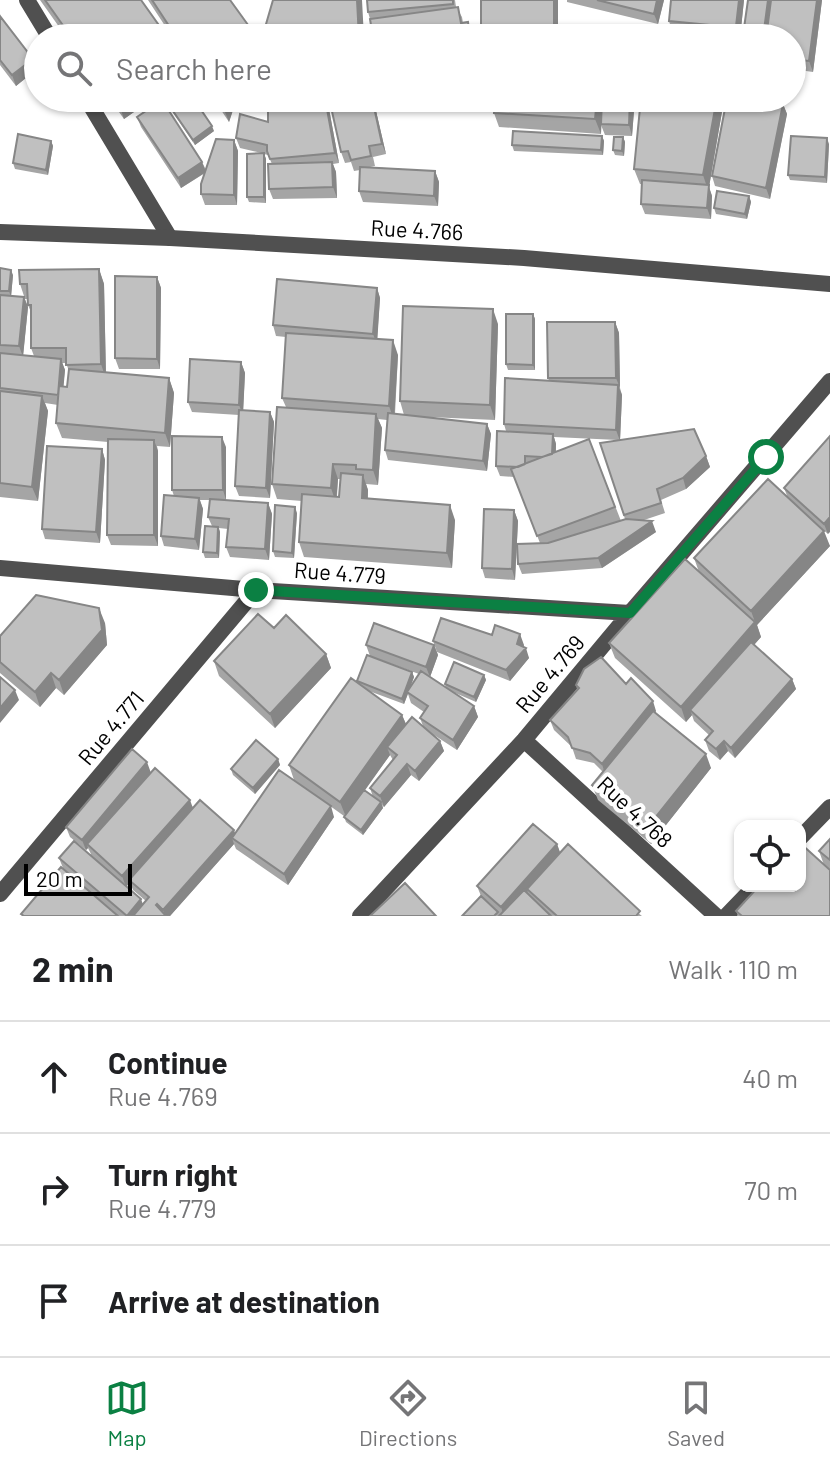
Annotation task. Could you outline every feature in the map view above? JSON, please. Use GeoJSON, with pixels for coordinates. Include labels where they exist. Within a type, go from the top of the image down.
{"type":"FeatureCollection","features":[{"type":"Feature","properties":{"kind":"street"},"geometry":{"type":"LineString","coordinates":[[27,0],[42,24]]}},
{"type":"Feature","properties":{"kind":"street"},"geometry":{"type":"LineString","coordinates":[[94,112],[170,238]]}},
{"type":"Feature","properties":{"kind":"street","name":"Rue 4.766"},"geometry":{"type":"LineString","coordinates":[[0,232],[170,238],[524,258],[830,284]]}},
{"type":"Feature","properties":{"kind":"street","name":"Rue 4.769"},"geometry":{"type":"LineString","coordinates":[[360,916],[524,740],[830,381]]}},
{"type":"Feature","properties":{"kind":"street","name":"Rue 4.779"},"geometry":{"type":"LineString","coordinates":[[0,568],[256,590],[630,613]]}},
{"type":"Feature","properties":{"kind":"street","name":"Rue 4.771"},"geometry":{"type":"LineString","coordinates":[[0,894],[256,590]]}},
{"type":"Feature","properties":{"kind":"street","name":"Rue 4.768"},"geometry":{"type":"LineString","coordinates":[[524,740],[716,916]]}},
{"type":"Feature","properties":{"kind":"street"},"geometry":{"type":"LineString","coordinates":[[806,832],[830,807]]}},
{"type":"Feature","properties":{"kind":"street"},"geometry":{"type":"LineString","coordinates":[[726,916],[749,892]]}},
{"type":"Feature","properties":{"kind":"building"},"geometry":{"type":"Polygon","coordinates":[[[45,0],[141,0],[158,24],[62,24],[45,0]]]}},
{"type":"Feature","properties":{"kind":"building"},"geometry":{"type":"Polygon","coordinates":[[[152,0],[230,0],[247,24],[168,24],[152,0]]]}},
{"type":"Feature","properties":{"kind":"building"},"geometry":{"type":"Polygon","coordinates":[[[273,0],[357,0],[358,24],[266,24],[273,0]]]}},
{"type":"Feature","properties":{"kind":"building"},"geometry":{"type":"Polygon","coordinates":[[[367,0],[453,0],[453,4],[368,12],[367,0]]]}},
{"type":"Feature","properties":{"kind":"building"},"geometry":{"type":"Polygon","coordinates":[[[481,0],[554,0],[554,24],[481,24],[481,0]]]}},
{"type":"Feature","properties":{"kind":"building"},"geometry":{"type":"Polygon","coordinates":[[[597,0],[657,0],[654,14],[597,0]]]}},
{"type":"Feature","properties":{"kind":"building"},"geometry":{"type":"Polygon","coordinates":[[[671,0],[739,0],[736,24],[669,21],[671,0]]]}},
{"type":"Feature","properties":{"kind":"building"},"geometry":{"type":"Polygon","coordinates":[[[748,0],[768,0],[765,24],[745,24],[748,0]]]}},
{"type":"Feature","properties":{"kind":"building"},"geometry":{"type":"Polygon","coordinates":[[[771,0],[817,0],[809,61],[806,61],[806,24],[768,24],[771,0]]]}},
{"type":"Feature","properties":{"kind":"building"},"geometry":{"type":"Polygon","coordinates":[[[458,7],[461,23],[468,24],[371,24],[370,19],[458,7]]]}},
{"type":"Feature","properties":{"kind":"building"},"geometry":{"type":"Polygon","coordinates":[[[0,16],[24,47],[24,66],[12,75],[0,60],[0,16]]]}},
{"type":"Feature","properties":{"kind":"building"},"geometry":{"type":"Polygon","coordinates":[[[144,112],[170,112],[202,162],[178,178],[137,117],[144,112]]]}},
{"type":"Feature","properties":{"kind":"building"},"geometry":{"type":"Polygon","coordinates":[[[174,112],[202,112],[212,126],[193,140],[174,112]]]}},
{"type":"Feature","properties":{"kind":"building"},"geometry":{"type":"Polygon","coordinates":[[[268,112],[328,112],[335,153],[270,159],[267,145],[236,138],[240,114],[268,122],[268,112]]]}},
{"type":"Feature","properties":{"kind":"building"},"geometry":{"type":"Polygon","coordinates":[[[332,112],[375,112],[382,144],[369,146],[371,156],[351,160],[348,151],[341,152],[332,112]]]}},
{"type":"Feature","properties":{"kind":"building"},"geometry":{"type":"Polygon","coordinates":[[[494,112],[596,112],[595,119],[494,112]]]}},
{"type":"Feature","properties":{"kind":"building"},"geometry":{"type":"Polygon","coordinates":[[[601,112],[629,112],[629,125],[601,124],[601,112]]]}},
{"type":"Feature","properties":{"kind":"building"},"geometry":{"type":"Polygon","coordinates":[[[640,112],[714,112],[703,175],[634,169],[640,112]]]}},
{"type":"Feature","properties":{"kind":"building"},"geometry":{"type":"Polygon","coordinates":[[[724,112],[781,112],[766,188],[712,176],[724,112]]]}},
{"type":"Feature","properties":{"kind":"building"},"geometry":{"type":"Polygon","coordinates":[[[513,131],[602,136],[601,150],[512,145],[513,131]]]}},
{"type":"Feature","properties":{"kind":"building"},"geometry":{"type":"Polygon","coordinates":[[[18,134],[51,141],[46,170],[13,163],[18,134]]]}},
{"type":"Feature","properties":{"kind":"building"},"geometry":{"type":"Polygon","coordinates":[[[791,136],[827,138],[825,177],[788,175],[791,136]]]}},
{"type":"Feature","properties":{"kind":"building"},"geometry":{"type":"Polygon","coordinates":[[[614,137],[623,137],[622,151],[613,150],[614,137]]]}},
{"type":"Feature","properties":{"kind":"building"},"geometry":{"type":"Polygon","coordinates":[[[216,139],[234,140],[234,195],[201,194],[201,184],[216,139]]]}},
{"type":"Feature","properties":{"kind":"building"},"geometry":{"type":"Polygon","coordinates":[[[264,153],[264,197],[247,197],[247,154],[264,153]]]}},
{"type":"Feature","properties":{"kind":"building"},"geometry":{"type":"Polygon","coordinates":[[[332,162],[333,187],[269,189],[268,164],[332,162]]]}},
{"type":"Feature","properties":{"kind":"building"},"geometry":{"type":"Polygon","coordinates":[[[360,167],[435,171],[434,196],[359,191],[360,167]]]}},
{"type":"Feature","properties":{"kind":"building"},"geometry":{"type":"Polygon","coordinates":[[[642,180],[709,185],[707,208],[641,204],[642,180]]]}},
{"type":"Feature","properties":{"kind":"building"},"geometry":{"type":"Polygon","coordinates":[[[717,191],[749,196],[745,214],[714,208],[717,191]]]}},
{"type":"Feature","properties":{"kind":"building"},"geometry":{"type":"Polygon","coordinates":[[[0,268],[11,270],[9,291],[0,291],[0,268]]]}},
{"type":"Feature","properties":{"kind":"building"},"geometry":{"type":"Polygon","coordinates":[[[99,269],[101,364],[66,365],[66,348],[31,348],[31,305],[28,305],[27,284],[20,284],[19,270],[99,269]]]}},
{"type":"Feature","properties":{"kind":"building"},"geometry":{"type":"Polygon","coordinates":[[[115,276],[157,277],[157,359],[115,358],[115,276]]]}},
{"type":"Feature","properties":{"kind":"building"},"geometry":{"type":"Polygon","coordinates":[[[277,279],[377,288],[373,334],[273,325],[277,279]]]}},
{"type":"Feature","properties":{"kind":"building"},"geometry":{"type":"Polygon","coordinates":[[[0,295],[24,297],[19,346],[0,345],[0,295]]]}},
{"type":"Feature","properties":{"kind":"building"},"geometry":{"type":"Polygon","coordinates":[[[403,306],[493,309],[490,405],[400,401],[403,306]]]}},
{"type":"Feature","properties":{"kind":"building"},"geometry":{"type":"Polygon","coordinates":[[[506,314],[533,314],[533,365],[506,364],[506,314]]]}},
{"type":"Feature","properties":{"kind":"building"},"geometry":{"type":"Polygon","coordinates":[[[547,322],[615,322],[616,378],[548,378],[547,322]]]}},
{"type":"Feature","properties":{"kind":"building"},"geometry":{"type":"Polygon","coordinates":[[[286,333],[393,340],[389,406],[282,398],[286,333]]]}},
{"type":"Feature","properties":{"kind":"building"},"geometry":{"type":"Polygon","coordinates":[[[0,353],[61,359],[58,395],[0,388],[0,353]]]}},
{"type":"Feature","properties":{"kind":"building"},"geometry":{"type":"Polygon","coordinates":[[[190,359],[241,362],[239,405],[188,402],[190,359]]]}},
{"type":"Feature","properties":{"kind":"building"},"geometry":{"type":"Polygon","coordinates":[[[69,369],[169,378],[165,433],[56,423],[59,386],[67,387],[69,369]]]}},
{"type":"Feature","properties":{"kind":"building"},"geometry":{"type":"Polygon","coordinates":[[[505,378],[618,385],[616,430],[504,424],[505,378]]]}},
{"type":"Feature","properties":{"kind":"building"},"geometry":{"type":"Polygon","coordinates":[[[0,391],[42,396],[32,487],[0,483],[0,391]]]}},
{"type":"Feature","properties":{"kind":"building"},"geometry":{"type":"Polygon","coordinates":[[[277,407],[376,414],[373,470],[356,469],[356,465],[333,464],[331,488],[272,484],[277,407]]]}},
{"type":"Feature","properties":{"kind":"building"},"geometry":{"type":"Polygon","coordinates":[[[239,410],[270,412],[266,488],[235,486],[239,410]]]}},
{"type":"Feature","properties":{"kind":"building"},"geometry":{"type":"Polygon","coordinates":[[[388,413],[487,424],[483,461],[385,450],[388,413]]]}},
{"type":"Feature","properties":{"kind":"building"},"geometry":{"type":"Polygon","coordinates":[[[694,429],[706,456],[683,478],[657,489],[661,503],[624,515],[600,443],[694,429]]]}},
{"type":"Feature","properties":{"kind":"building"},"geometry":{"type":"Polygon","coordinates":[[[497,431],[553,434],[552,454],[525,456],[525,464],[518,467],[496,466],[497,431]]]}},
{"type":"Feature","properties":{"kind":"building"},"geometry":{"type":"Polygon","coordinates":[[[172,436],[222,437],[223,490],[172,490],[172,436]]]}},
{"type":"Feature","properties":{"kind":"building"},"geometry":{"type":"Polygon","coordinates":[[[830,436],[830,517],[824,524],[784,488],[830,436]]]}},
{"type":"Feature","properties":{"kind":"building"},"geometry":{"type":"Polygon","coordinates":[[[108,439],[154,440],[154,535],[107,535],[108,439]]]}},
{"type":"Feature","properties":{"kind":"building"},"geometry":{"type":"Polygon","coordinates":[[[589,439],[615,507],[537,536],[511,469],[589,439]]]}},
{"type":"Feature","properties":{"kind":"building"},"geometry":{"type":"Polygon","coordinates":[[[47,446],[102,449],[96,532],[42,529],[47,446]]]}},
{"type":"Feature","properties":{"kind":"building"},"geometry":{"type":"Polygon","coordinates":[[[341,473],[363,475],[362,498],[450,505],[447,553],[299,542],[302,494],[339,497],[341,473]]]}},
{"type":"Feature","properties":{"kind":"building"},"geometry":{"type":"Polygon","coordinates":[[[768,479],[824,531],[751,611],[694,558],[768,479]]]}},
{"type":"Feature","properties":{"kind":"building"},"geometry":{"type":"Polygon","coordinates":[[[164,495],[199,498],[195,539],[161,536],[164,495]]]}},
{"type":"Feature","properties":{"kind":"building"},"geometry":{"type":"Polygon","coordinates":[[[210,499],[268,503],[265,549],[226,547],[229,519],[208,517],[210,499]]]}},
{"type":"Feature","properties":{"kind":"building"},"geometry":{"type":"Polygon","coordinates":[[[275,505],[295,507],[292,553],[273,551],[275,505]]]}},
{"type":"Feature","properties":{"kind":"building"},"geometry":{"type":"Polygon","coordinates":[[[484,509],[514,510],[512,569],[482,568],[484,509]]]}},
{"type":"Feature","properties":{"kind":"building"},"geometry":{"type":"Polygon","coordinates":[[[626,519],[652,521],[598,558],[518,564],[517,544],[548,543],[626,519]]]}},
{"type":"Feature","properties":{"kind":"building"},"geometry":{"type":"Polygon","coordinates":[[[205,526],[218,527],[217,553],[203,552],[205,526]]]}},
{"type":"Feature","properties":{"kind":"building"},"geometry":{"type":"Polygon","coordinates":[[[685,559],[755,622],[681,707],[609,643],[685,559]]]}},
{"type":"Feature","properties":{"kind":"building"},"geometry":{"type":"Polygon","coordinates":[[[36,595],[99,608],[102,630],[59,680],[51,673],[35,692],[0,662],[0,636],[36,595]]]}},
{"type":"Feature","properties":{"kind":"building"},"geometry":{"type":"Polygon","coordinates":[[[258,614],[274,628],[286,615],[326,654],[270,714],[214,661],[258,614]]]}},
{"type":"Feature","properties":{"kind":"building"},"geometry":{"type":"Polygon","coordinates":[[[441,618],[492,635],[495,625],[520,634],[517,644],[526,648],[506,670],[433,641],[441,618]]]}},
{"type":"Feature","properties":{"kind":"building"},"geometry":{"type":"Polygon","coordinates":[[[374,623],[434,645],[426,667],[366,645],[374,623]]]}},
{"type":"Feature","properties":{"kind":"building"},"geometry":{"type":"Polygon","coordinates":[[[751,642],[792,679],[731,748],[724,741],[716,749],[705,740],[713,731],[690,710],[751,642]]]}},
{"type":"Feature","properties":{"kind":"building"},"geometry":{"type":"Polygon","coordinates":[[[367,655],[412,672],[402,699],[357,681],[367,655]]]}},
{"type":"Feature","properties":{"kind":"building"},"geometry":{"type":"Polygon","coordinates":[[[601,657],[626,684],[631,678],[653,701],[602,764],[590,753],[572,748],[568,737],[550,720],[579,688],[576,685],[584,669],[601,657]]]}},
{"type":"Feature","properties":{"kind":"building"},"geometry":{"type":"Polygon","coordinates":[[[454,662],[484,675],[474,697],[445,684],[454,662]]]}},
{"type":"Feature","properties":{"kind":"building"},"geometry":{"type":"Polygon","coordinates":[[[421,671],[474,706],[453,740],[420,718],[428,706],[407,692],[421,671]]]}},
{"type":"Feature","properties":{"kind":"building"},"geometry":{"type":"Polygon","coordinates":[[[0,677],[15,690],[0,708],[0,677]]]}},
{"type":"Feature","properties":{"kind":"building"},"geometry":{"type":"Polygon","coordinates":[[[351,678],[402,715],[340,802],[289,765],[351,678]]]}},
{"type":"Feature","properties":{"kind":"building"},"geometry":{"type":"Polygon","coordinates":[[[653,711],[706,754],[646,829],[592,785],[653,711]]]}},
{"type":"Feature","properties":{"kind":"building"},"geometry":{"type":"Polygon","coordinates":[[[412,717],[440,741],[415,771],[407,764],[380,796],[370,788],[397,755],[387,747],[412,717]]]}},
{"type":"Feature","properties":{"kind":"building"},"geometry":{"type":"Polygon","coordinates":[[[256,740],[278,759],[253,788],[231,769],[256,740]]]}},
{"type":"Feature","properties":{"kind":"building"},"geometry":{"type":"Polygon","coordinates":[[[132,749],[147,762],[82,840],[66,827],[132,749]]]}},
{"type":"Feature","properties":{"kind":"building"},"geometry":{"type":"Polygon","coordinates":[[[155,768],[190,800],[122,876],[87,844],[155,768]]]}},
{"type":"Feature","properties":{"kind":"building"},"geometry":{"type":"Polygon","coordinates":[[[279,770],[331,806],[284,874],[232,838],[279,770]]]}},
{"type":"Feature","properties":{"kind":"building"},"geometry":{"type":"Polygon","coordinates":[[[364,790],[381,802],[361,830],[344,817],[364,790]]]}},
{"type":"Feature","properties":{"kind":"building"},"geometry":{"type":"Polygon","coordinates":[[[200,800],[234,830],[163,910],[156,905],[166,916],[133,916],[149,897],[129,880],[200,800]]]}},
{"type":"Feature","properties":{"kind":"building"},"geometry":{"type":"Polygon","coordinates":[[[533,824],[557,844],[501,907],[477,886],[533,824]]]}},
{"type":"Feature","properties":{"kind":"building"},"geometry":{"type":"Polygon","coordinates":[[[830,839],[830,860],[819,851],[830,839]]]}},
{"type":"Feature","properties":{"kind":"building"},"geometry":{"type":"Polygon","coordinates":[[[74,841],[141,899],[127,916],[59,858],[74,841]]]}},
{"type":"Feature","properties":{"kind":"building"},"geometry":{"type":"Polygon","coordinates":[[[568,844],[640,911],[636,916],[557,916],[527,889],[568,844]]]}},
{"type":"Feature","properties":{"kind":"building"},"geometry":{"type":"Polygon","coordinates":[[[806,848],[830,870],[830,916],[742,916],[736,911],[753,892],[806,892],[806,848]]]}},
{"type":"Feature","properties":{"kind":"building"},"geometry":{"type":"Polygon","coordinates":[[[61,867],[118,916],[21,914],[61,867]]]}},
{"type":"Feature","properties":{"kind":"building"},"geometry":{"type":"Polygon","coordinates":[[[405,883],[436,916],[370,916],[405,883]]]}},
{"type":"Feature","properties":{"kind":"building"},"geometry":{"type":"Polygon","coordinates":[[[524,890],[551,916],[499,916],[524,890]]]}},
{"type":"Feature","properties":{"kind":"building"},"geometry":{"type":"Polygon","coordinates":[[[481,896],[498,912],[494,916],[462,916],[481,896]]]}},
{"type":"Feature","properties":{"kind":"route"},"geometry":{"type":"LineString","coordinates":[[256,590],[630,613],[766,457]]}}]}
